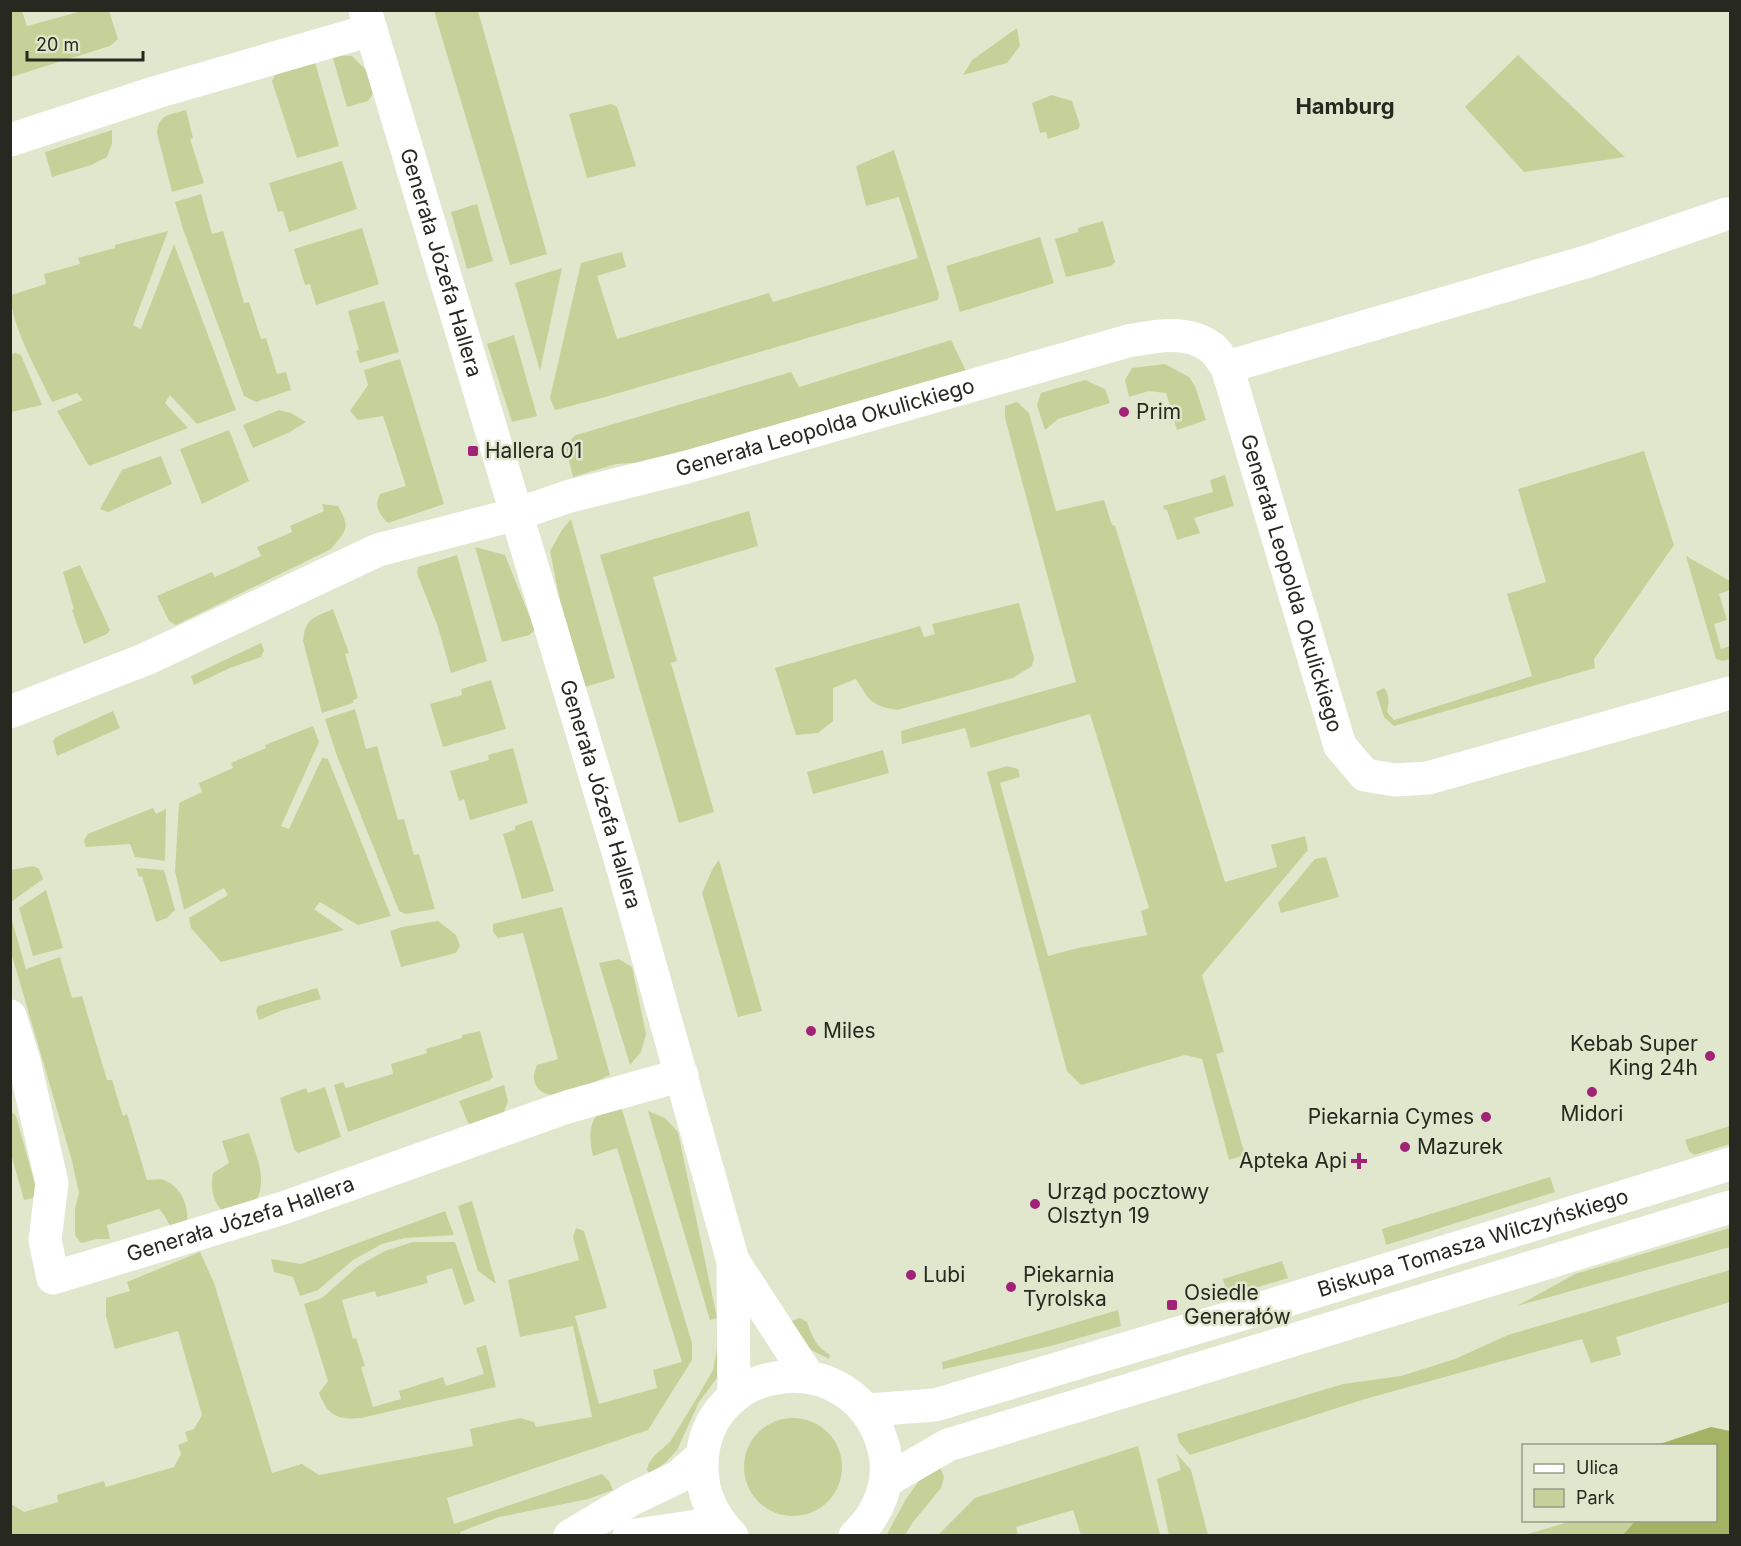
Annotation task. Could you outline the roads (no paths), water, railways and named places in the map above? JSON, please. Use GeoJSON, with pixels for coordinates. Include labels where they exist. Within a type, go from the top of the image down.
{"type":"FeatureCollection","features":[{"type":"Feature","properties":{"kind":"street"},"geometry":{"type":"LineString","coordinates":[[10,140],[368,20]]}},
{"type":"Feature","properties":{"kind":"street","name":"Generała Józefa Hallera"},"geometry":{"type":"LineString","coordinates":[[368,20],[619,854],[733,1260],[734,1397]]}},
{"type":"Feature","properties":{"kind":"street"},"geometry":{"type":"LineString","coordinates":[[1227,367],[1589,261],[1726,214]]}},
{"type":"Feature","properties":{"kind":"street","name":"Generała Leopolda Okulickiego"},"geometry":{"type":"LineString","coordinates":[[517,514],[570,496],[698,464],[1128,341],[1164,335],[1192,338],[1212,348],[1227,367],[1340,746],[1365,775],[1395,780],[1428,778],[1731,693]]}},
{"type":"Feature","properties":{"kind":"street"},"geometry":{"type":"LineString","coordinates":[[10,712],[146,658],[378,550],[517,514]]}},
{"type":"Feature","properties":{"kind":"street","name":"Generała Józefa Hallera"},"geometry":{"type":"LineString","coordinates":[[10,1016],[24,1061],[52,1183],[45,1240],[53,1278],[286,1207],[567,1107],[682,1075]]}},
{"type":"Feature","properties":{"kind":"street","name":"Biskupa Tomasza Wilczyńskiego"},"geometry":{"type":"LineString","coordinates":[[867,1410],[935,1405],[1236,1316],[1731,1164]]}},
{"type":"Feature","properties":{"kind":"street","name":"Biskupa Tomasza Wilczyńskiego"},"geometry":{"type":"LineString","coordinates":[[886,1481],[942,1447],[1731,1207]]}},
{"type":"Feature","properties":{"kind":"street","name":"Generała Józefa Hallera"},"geometry":{"type":"LineString","coordinates":[[733,1260],[808,1376]]}},
{"type":"Feature","properties":{"kind":"street"},"geometry":{"type":"LineString","coordinates":[[727,1531],[709,1505],[702,1481],[702,1456],[708,1434],[718,1413],[734,1397],[756,1383],[782,1376],[808,1376],[830,1382],[850,1394],[867,1410],[879,1431],[886,1456],[886,1481],[879,1505],[866,1526],[855,1536]]}},
{"type":"Feature","properties":{"kind":"street"},"geometry":{"type":"LineString","coordinates":[[570,1536],[632,1499],[678,1477],[702,1456]]}},
{"type":"Feature","properties":{"kind":"street"},"geometry":{"type":"LineString","coordinates":[[629,1536],[697,1526],[727,1531]]}},
{"type":"Feature","properties":{"kind":"place","name":"Prim"},"geometry":{"type":"Point","coordinates":[1124,412]}},
{"type":"Feature","properties":{"kind":"place","name":"Hallera 01"},"geometry":{"type":"Point","coordinates":[473,451]}},
{"type":"Feature","properties":{"kind":"place","name":"Miles"},"geometry":{"type":"Point","coordinates":[811,1031]}},
{"type":"Feature","properties":{"kind":"place","name":"Kebab Super King 24h"},"geometry":{"type":"Point","coordinates":[1710,1056]}},
{"type":"Feature","properties":{"kind":"place","name":"Midori"},"geometry":{"type":"Point","coordinates":[1592,1092]}},
{"type":"Feature","properties":{"kind":"place","name":"Piekarnia Cymes"},"geometry":{"type":"Point","coordinates":[1486,1117]}},
{"type":"Feature","properties":{"kind":"place","name":"Mazurek"},"geometry":{"type":"Point","coordinates":[1405,1147]}},
{"type":"Feature","properties":{"kind":"place","name":"Apteka Api"},"geometry":{"type":"Point","coordinates":[1359,1161]}},
{"type":"Feature","properties":{"kind":"place","name":"Urząd pocztowy Olsztyn 19"},"geometry":{"type":"Point","coordinates":[1035,1204]}},
{"type":"Feature","properties":{"kind":"place","name":"Lubi"},"geometry":{"type":"Point","coordinates":[911,1275]}},
{"type":"Feature","properties":{"kind":"place","name":"Piekarnia Tyrolska"},"geometry":{"type":"Point","coordinates":[1011,1287]}},
{"type":"Feature","properties":{"kind":"place","name":"Osiedle Generałów"},"geometry":{"type":"Point","coordinates":[1172,1305]}},
{"type":"Feature","properties":{"kind":"district","name":"Hamburg"},"geometry":{"type":"Point","coordinates":[1345,106]}}]}
